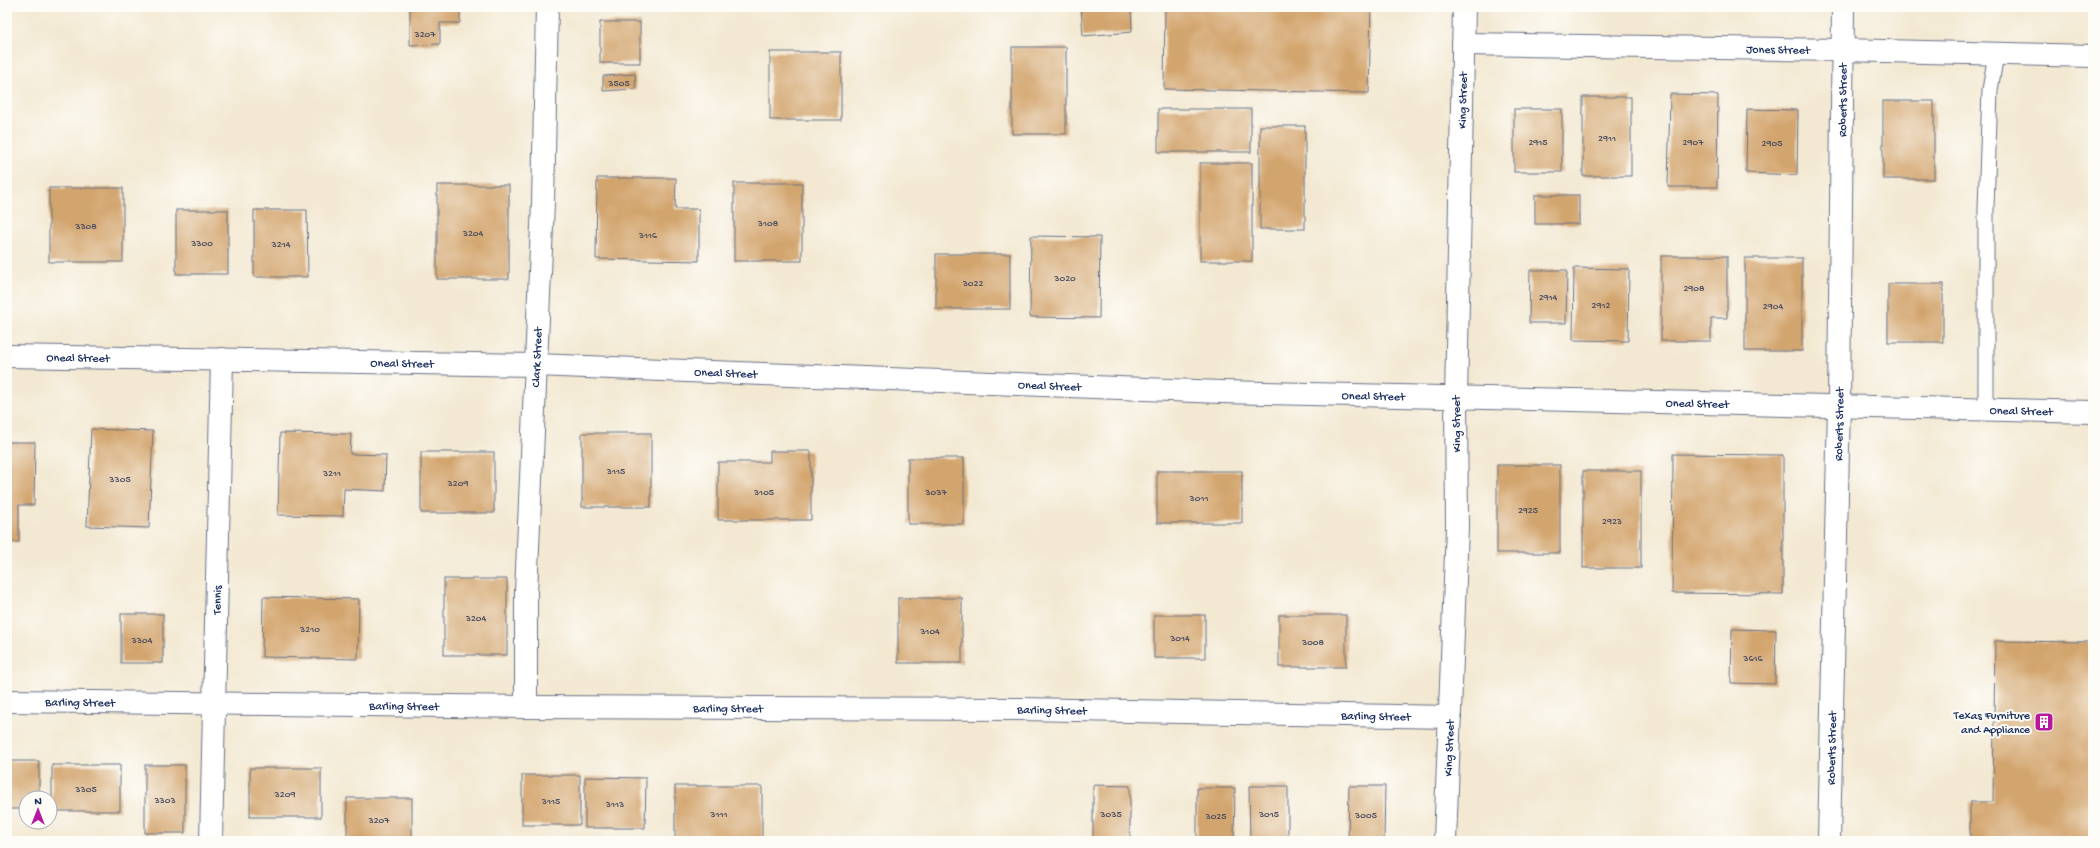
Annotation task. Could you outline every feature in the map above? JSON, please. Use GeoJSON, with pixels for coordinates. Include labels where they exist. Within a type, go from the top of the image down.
{"type":"FeatureCollection","features":[{"type":"Feature","properties":{"kind":"street","name":"Clark Street"},"geometry":{"type":"LineString","coordinates":[[526,707],[526,593],[543,202],[547,7]]}},
{"type":"Feature","properties":{"kind":"street","name":"King Street"},"geometry":{"type":"LineString","coordinates":[[1445,841],[1457,527],[1456,398],[1464,7]]}},
{"type":"Feature","properties":{"kind":"street","name":"Roberts Street"},"geometry":{"type":"LineString","coordinates":[[1829,841],[1839,406],[1843,7]]}},
{"type":"Feature","properties":{"kind":"street","name":"Jones Street"},"geometry":{"type":"LineString","coordinates":[[1463,44],[1842,50],[2093,56]]}},
{"type":"Feature","properties":{"kind":"street","name":"Oneal Street"},"geometry":{"type":"LineString","coordinates":[[7,356],[536,365],[1221,392],[2093,412]]}},
{"type":"Feature","properties":{"kind":"street","name":"Tennis"},"geometry":{"type":"LineString","coordinates":[[211,841],[222,359]]}},
{"type":"Feature","properties":{"kind":"street","name":"Barling Street"},"geometry":{"type":"LineString","coordinates":[[7,701],[526,707],[1021,709],[1450,717]]}},
{"type":"Feature","properties":{"kind":"lane"},"geometry":{"type":"LineString","coordinates":[[1986,409],[1987,200],[1990,90],[1996,54]]}},
{"type":"Feature","properties":{"kind":"building"},"geometry":{"type":"Polygon","coordinates":[[[410,7],[460,7],[460,23],[440,23],[440,44],[410,45],[410,7]]]}},
{"type":"Feature","properties":{"kind":"building"},"geometry":{"type":"Polygon","coordinates":[[[577,7],[624,7],[624,9],[577,9],[577,7]]]}},
{"type":"Feature","properties":{"kind":"building"},"geometry":{"type":"Polygon","coordinates":[[[1081,7],[1131,7],[1132,32],[1083,36],[1081,7]]]}},
{"type":"Feature","properties":{"kind":"building"},"geometry":{"type":"Polygon","coordinates":[[[1165,7],[1371,7],[1369,93],[1164,89],[1165,7]]]}},
{"type":"Feature","properties":{"kind":"building"},"geometry":{"type":"Polygon","coordinates":[[[600,22],[640,22],[640,63],[600,63],[600,22]]]}},
{"type":"Feature","properties":{"kind":"building"},"geometry":{"type":"Polygon","coordinates":[[[1012,47],[1066,47],[1066,134],[1012,134],[1012,47]]]}},
{"type":"Feature","properties":{"kind":"building"},"geometry":{"type":"Polygon","coordinates":[[[770,52],[841,52],[841,120],[770,120],[770,52]]]}},
{"type":"Feature","properties":{"kind":"building"},"geometry":{"type":"Polygon","coordinates":[[[635,74],[636,89],[603,91],[603,76],[635,74]]]}},
{"type":"Feature","properties":{"kind":"building"},"geometry":{"type":"Polygon","coordinates":[[[1670,94],[1718,95],[1717,187],[1668,187],[1670,94]]]}},
{"type":"Feature","properties":{"kind":"building"},"geometry":{"type":"Polygon","coordinates":[[[1583,97],[1631,97],[1631,176],[1583,176],[1583,97]]]}},
{"type":"Feature","properties":{"kind":"building"},"geometry":{"type":"Polygon","coordinates":[[[1883,101],[1934,101],[1934,179],[1883,179],[1883,101]]]}},
{"type":"Feature","properties":{"kind":"building"},"geometry":{"type":"Polygon","coordinates":[[[1158,109],[1251,109],[1251,152],[1158,152],[1158,109]]]}},
{"type":"Feature","properties":{"kind":"building"},"geometry":{"type":"Polygon","coordinates":[[[1514,109],[1562,109],[1562,172],[1514,172],[1514,109]]]}},
{"type":"Feature","properties":{"kind":"building"},"geometry":{"type":"Polygon","coordinates":[[[1747,109],[1798,110],[1797,175],[1746,173],[1747,109]]]}},
{"type":"Feature","properties":{"kind":"building"},"geometry":{"type":"Polygon","coordinates":[[[1260,126],[1305,126],[1305,229],[1260,229],[1260,126]]]}},
{"type":"Feature","properties":{"kind":"building"},"geometry":{"type":"Polygon","coordinates":[[[1200,163],[1252,163],[1252,261],[1200,261],[1200,163]]]}},
{"type":"Feature","properties":{"kind":"building"},"geometry":{"type":"Polygon","coordinates":[[[597,178],[676,178],[675,209],[699,209],[699,261],[596,259],[597,178]]]}},
{"type":"Feature","properties":{"kind":"building"},"geometry":{"type":"Polygon","coordinates":[[[734,183],[802,183],[802,261],[734,261],[734,183]]]}},
{"type":"Feature","properties":{"kind":"building"},"geometry":{"type":"Polygon","coordinates":[[[437,185],[509,185],[509,279],[437,279],[437,185]]]}},
{"type":"Feature","properties":{"kind":"building"},"geometry":{"type":"Polygon","coordinates":[[[49,188],[123,188],[123,262],[49,262],[49,188]]]}},
{"type":"Feature","properties":{"kind":"building"},"geometry":{"type":"Polygon","coordinates":[[[1535,195],[1579,195],[1579,224],[1535,224],[1535,195]]]}},
{"type":"Feature","properties":{"kind":"building"},"geometry":{"type":"Polygon","coordinates":[[[176,210],[228,210],[228,274],[176,274],[176,210]]]}},
{"type":"Feature","properties":{"kind":"building"},"geometry":{"type":"Polygon","coordinates":[[[254,210],[307,210],[308,277],[254,277],[254,210]]]}},
{"type":"Feature","properties":{"kind":"building"},"geometry":{"type":"Polygon","coordinates":[[[1031,236],[1100,237],[1099,318],[1030,317],[1031,236]]]}},
{"type":"Feature","properties":{"kind":"building"},"geometry":{"type":"Polygon","coordinates":[[[936,254],[1010,254],[1010,309],[936,309],[936,254]]]}},
{"type":"Feature","properties":{"kind":"building"},"geometry":{"type":"Polygon","coordinates":[[[1661,256],[1727,256],[1727,318],[1711,318],[1711,341],[1661,341],[1661,256]]]}},
{"type":"Feature","properties":{"kind":"building"},"geometry":{"type":"Polygon","coordinates":[[[1745,258],[1802,258],[1802,351],[1745,351],[1745,258]]]}},
{"type":"Feature","properties":{"kind":"building"},"geometry":{"type":"Polygon","coordinates":[[[1574,268],[1629,269],[1628,341],[1573,340],[1574,268]]]}},
{"type":"Feature","properties":{"kind":"building"},"geometry":{"type":"Polygon","coordinates":[[[1530,270],[1567,270],[1566,323],[1529,323],[1530,270]]]}},
{"type":"Feature","properties":{"kind":"building"},"geometry":{"type":"Polygon","coordinates":[[[1888,284],[1943,284],[1943,342],[1888,342],[1888,284]]]}},
{"type":"Feature","properties":{"kind":"building"},"geometry":{"type":"Polygon","coordinates":[[[91,429],[153,431],[149,528],[87,526],[91,429]]]}},
{"type":"Feature","properties":{"kind":"building"},"geometry":{"type":"Polygon","coordinates":[[[280,433],[351,434],[350,454],[386,455],[385,491],[344,489],[343,516],[278,515],[280,433]]]}},
{"type":"Feature","properties":{"kind":"building"},"geometry":{"type":"Polygon","coordinates":[[[582,433],[651,433],[651,507],[582,507],[582,433]]]}},
{"type":"Feature","properties":{"kind":"building"},"geometry":{"type":"Polygon","coordinates":[[[7,442],[35,442],[34,505],[19,505],[19,542],[7,542],[7,442]]]}},
{"type":"Feature","properties":{"kind":"building"},"geometry":{"type":"Polygon","coordinates":[[[770,451],[811,451],[811,520],[718,520],[718,462],[770,462],[770,451]]]}},
{"type":"Feature","properties":{"kind":"building"},"geometry":{"type":"Polygon","coordinates":[[[421,452],[494,452],[494,513],[421,513],[421,452]]]}},
{"type":"Feature","properties":{"kind":"building"},"geometry":{"type":"Polygon","coordinates":[[[1673,454],[1783,455],[1783,594],[1672,593],[1673,454]]]}},
{"type":"Feature","properties":{"kind":"building"},"geometry":{"type":"Polygon","coordinates":[[[908,458],[964,458],[964,524],[908,524],[908,458]]]}},
{"type":"Feature","properties":{"kind":"building"},"geometry":{"type":"Polygon","coordinates":[[[1497,465],[1560,465],[1560,553],[1497,553],[1497,465]]]}},
{"type":"Feature","properties":{"kind":"building"},"geometry":{"type":"Polygon","coordinates":[[[1157,471],[1242,471],[1242,523],[1157,523],[1157,471]]]}},
{"type":"Feature","properties":{"kind":"building"},"geometry":{"type":"Polygon","coordinates":[[[1583,471],[1641,471],[1641,568],[1583,568],[1583,471]]]}},
{"type":"Feature","properties":{"kind":"building"},"geometry":{"type":"Polygon","coordinates":[[[444,579],[507,579],[507,655],[444,655],[444,579]]]}},
{"type":"Feature","properties":{"kind":"building"},"geometry":{"type":"Polygon","coordinates":[[[263,597],[359,599],[358,659],[262,657],[263,597]]]}},
{"type":"Feature","properties":{"kind":"building"},"geometry":{"type":"Polygon","coordinates":[[[898,598],[962,598],[962,663],[898,663],[898,598]]]}},
{"type":"Feature","properties":{"kind":"building"},"geometry":{"type":"Polygon","coordinates":[[[121,614],[163,614],[163,663],[121,663],[121,614]]]}},
{"type":"Feature","properties":{"kind":"building"},"geometry":{"type":"Polygon","coordinates":[[[1154,615],[1205,615],[1205,658],[1154,658],[1154,615]]]}},
{"type":"Feature","properties":{"kind":"building"},"geometry":{"type":"Polygon","coordinates":[[[1279,615],[1346,615],[1346,667],[1279,667],[1279,615]]]}},
{"type":"Feature","properties":{"kind":"building"},"geometry":{"type":"Polygon","coordinates":[[[1732,629],[1776,630],[1775,684],[1731,683],[1732,629]]]}},
{"type":"Feature","properties":{"kind":"building","name":"Texas Furniture and Appliance"},"geometry":{"type":"Polygon","coordinates":[[[1995,641],[2093,642],[2093,841],[1970,841],[1970,802],[1993,802],[1995,641]]]}},
{"type":"Feature","properties":{"kind":"building"},"geometry":{"type":"Polygon","coordinates":[[[7,761],[39,761],[39,790],[18,790],[18,809],[7,809],[7,761]]]}},
{"type":"Feature","properties":{"kind":"building"},"geometry":{"type":"Polygon","coordinates":[[[52,765],[120,765],[120,811],[58,811],[58,790],[52,790],[52,765]]]}},
{"type":"Feature","properties":{"kind":"building"},"geometry":{"type":"Polygon","coordinates":[[[145,765],[185,765],[185,833],[145,833],[145,765]]]}},
{"type":"Feature","properties":{"kind":"building"},"geometry":{"type":"Polygon","coordinates":[[[250,768],[321,768],[321,817],[250,817],[250,768]]]}},
{"type":"Feature","properties":{"kind":"building"},"geometry":{"type":"Polygon","coordinates":[[[522,775],[580,775],[580,825],[522,825],[522,775]]]}},
{"type":"Feature","properties":{"kind":"building"},"geometry":{"type":"Polygon","coordinates":[[[585,777],[646,778],[645,828],[585,828],[585,777]]]}},
{"type":"Feature","properties":{"kind":"building"},"geometry":{"type":"Polygon","coordinates":[[[1093,785],[1130,786],[1130,841],[1093,841],[1093,785]]]}},
{"type":"Feature","properties":{"kind":"building"},"geometry":{"type":"Polygon","coordinates":[[[675,786],[762,786],[762,841],[675,841],[675,786]]]}},
{"type":"Feature","properties":{"kind":"building"},"geometry":{"type":"Polygon","coordinates":[[[1249,786],[1288,786],[1288,841],[1250,841],[1249,786]]]}},
{"type":"Feature","properties":{"kind":"building"},"geometry":{"type":"Polygon","coordinates":[[[1349,786],[1385,786],[1384,841],[1348,841],[1349,786]]]}},
{"type":"Feature","properties":{"kind":"building"},"geometry":{"type":"Polygon","coordinates":[[[1197,788],[1235,788],[1234,841],[1197,841],[1197,788]]]}},
{"type":"Feature","properties":{"kind":"building"},"geometry":{"type":"Polygon","coordinates":[[[347,798],[412,798],[412,841],[347,841],[347,798]]]}},
{"type":"Feature","properties":{"kind":"place","name":"Texas Furniture and Appliance"},"geometry":{"type":"Point","coordinates":[2044,722]}}]}
